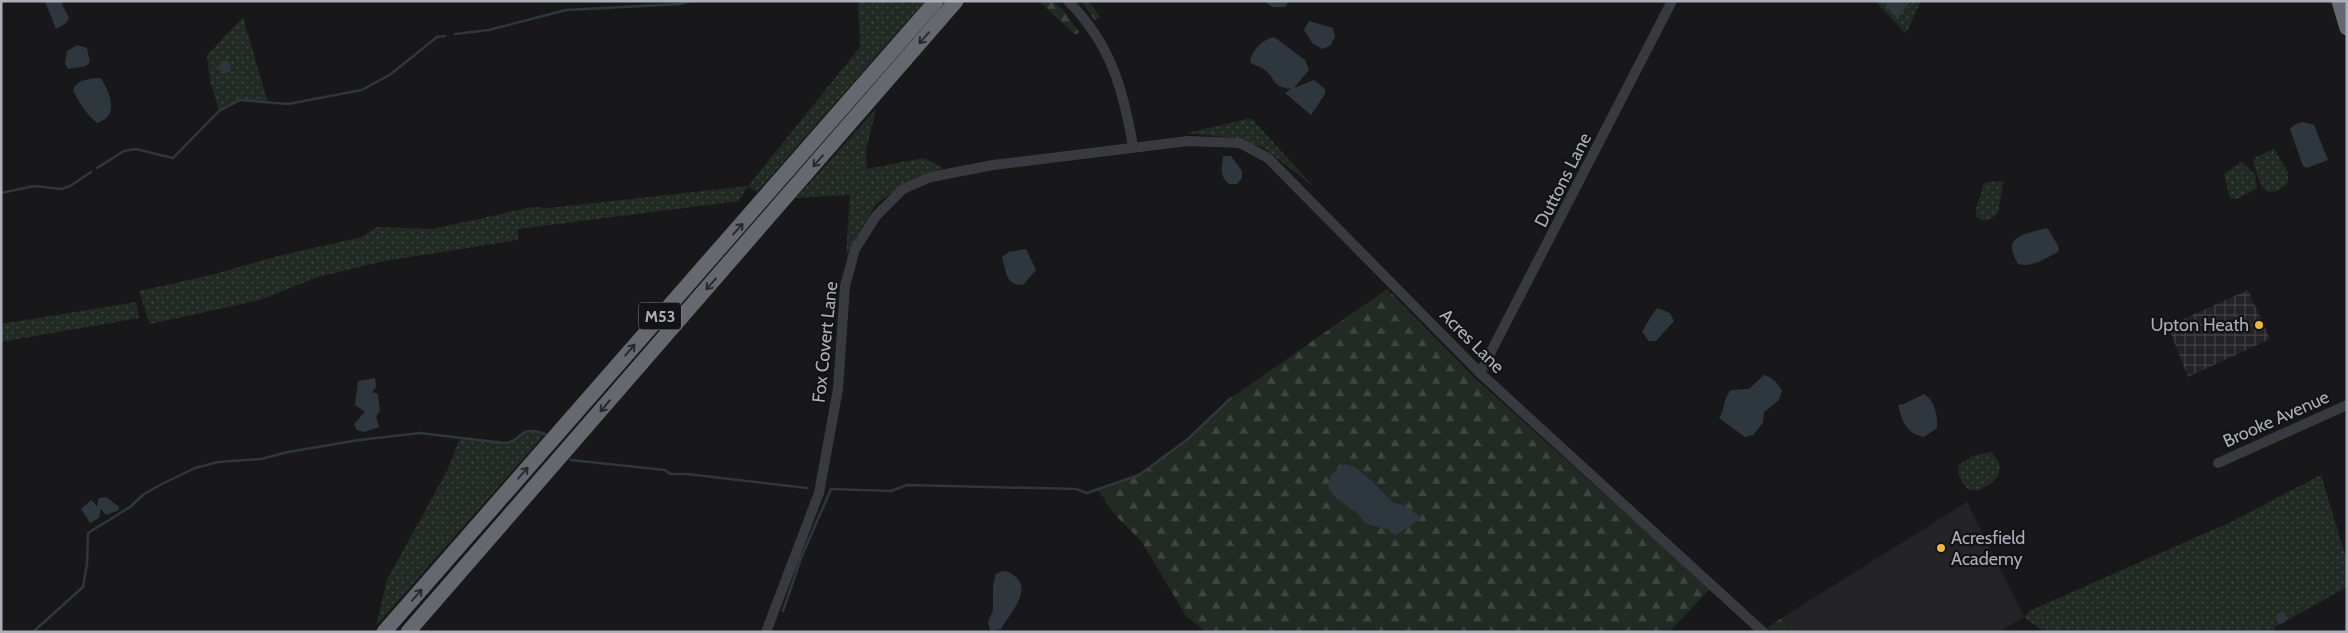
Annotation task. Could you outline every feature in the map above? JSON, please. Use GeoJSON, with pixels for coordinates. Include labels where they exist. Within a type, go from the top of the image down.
{"type":"FeatureCollection","features":[{"type":"Feature","properties":{"kind":"highway","name":"M53"},"geometry":{"type":"LineString","coordinates":[[384,632],[936,1]]}},
{"type":"Feature","properties":{"kind":"highway","name":"M53"},"geometry":{"type":"LineString","coordinates":[[408,632],[956,1]]}},
{"type":"Feature","properties":{"kind":"highway"},"geometry":{"type":"LineString","coordinates":[[2339,1],[2347,28]]}},
{"type":"Feature","properties":{"kind":"street"},"geometry":{"type":"LineString","coordinates":[[1068,1],[1111,59],[1126,104],[1133,146]]}},
{"type":"Feature","properties":{"kind":"street","name":"Duttons Lane"},"geometry":{"type":"LineString","coordinates":[[1480,373],[1672,1]]}},
{"type":"Feature","properties":{"kind":"street","name":"Acres Lane"},"geometry":{"type":"LineString","coordinates":[[1133,146],[1188,141],[1240,143],[1268,158],[1480,373],[1763,632]]}},
{"type":"Feature","properties":{"kind":"street","name":"Fox Covert Lane"},"geometry":{"type":"LineString","coordinates":[[766,632],[818,494],[838,389],[845,286],[855,249],[876,216],[903,189],[931,177],[993,165],[1133,146]]}},
{"type":"Feature","properties":{"kind":"street","name":"Brooke Avenue"},"geometry":{"type":"LineString","coordinates":[[2218,463],[2347,406]]}},
{"type":"Feature","properties":{"kind":"shaded area"},"geometry":{"type":"Polygon","coordinates":[[[45,1],[65,1],[62,4],[69,18],[66,23],[56,29],[45,1]]]}},
{"type":"Feature","properties":{"kind":"shaded area"},"geometry":{"type":"Polygon","coordinates":[[[1264,1],[1289,1],[1285,7],[1272,7],[1264,1]]]}},
{"type":"Feature","properties":{"kind":"shaded area"},"geometry":{"type":"Polygon","coordinates":[[[1883,1],[1911,1],[1898,17],[1893,14],[1883,1]]]}},
{"type":"Feature","properties":{"kind":"shaded area"},"geometry":{"type":"Polygon","coordinates":[[[1309,21],[1333,28],[1335,37],[1330,46],[1322,49],[1312,43],[1304,30],[1309,21]]]}},
{"type":"Feature","properties":{"kind":"shaded area"},"geometry":{"type":"Polygon","coordinates":[[[1274,37],[1305,60],[1309,70],[1294,88],[1314,80],[1325,89],[1325,94],[1311,115],[1285,93],[1291,89],[1280,87],[1265,70],[1250,62],[1253,53],[1259,46],[1266,40],[1274,37]]]}},
{"type":"Feature","properties":{"kind":"shaded area"},"geometry":{"type":"Polygon","coordinates":[[[77,45],[87,48],[90,62],[86,66],[68,69],[65,64],[67,51],[77,45]]]}},
{"type":"Feature","properties":{"kind":"shaded area"},"geometry":{"type":"Polygon","coordinates":[[[225,61],[231,67],[225,73],[219,67],[225,61]]]}},
{"type":"Feature","properties":{"kind":"shaded area"},"geometry":{"type":"Polygon","coordinates":[[[101,78],[110,97],[111,104],[109,115],[97,123],[83,108],[73,90],[79,82],[101,78]]]}},
{"type":"Feature","properties":{"kind":"shaded area"},"geometry":{"type":"Polygon","coordinates":[[[2302,122],[2314,125],[2328,160],[2307,168],[2303,166],[2290,129],[2302,122]]]}},
{"type":"Feature","properties":{"kind":"shaded area"},"geometry":{"type":"Polygon","coordinates":[[[1223,156],[1231,156],[1242,171],[1242,178],[1237,184],[1229,184],[1224,178],[1222,172],[1223,156]]]}},
{"type":"Feature","properties":{"kind":"shaded area"},"geometry":{"type":"Polygon","coordinates":[[[2046,228],[2059,248],[2058,252],[2034,264],[2018,264],[2012,250],[2015,240],[2025,234],[2046,228]]]}},
{"type":"Feature","properties":{"kind":"shaded area"},"geometry":{"type":"Polygon","coordinates":[[[1026,249],[1036,270],[1023,285],[1017,285],[1008,277],[1002,257],[1009,252],[1026,249]]]}},
{"type":"Feature","properties":{"kind":"shaded area"},"geometry":{"type":"Polygon","coordinates":[[[2248,290],[2270,339],[2188,377],[2168,326],[2248,290]]]}},
{"type":"Feature","properties":{"kind":"shaded area"},"geometry":{"type":"Polygon","coordinates":[[[1658,308],[1670,313],[1674,321],[1656,341],[1649,341],[1642,332],[1658,308]]]}},
{"type":"Feature","properties":{"kind":"shaded area"},"geometry":{"type":"Polygon","coordinates":[[[1764,375],[1775,381],[1782,391],[1779,400],[1764,412],[1763,423],[1753,435],[1745,437],[1719,418],[1731,390],[1749,389],[1764,375]]]}},
{"type":"Feature","properties":{"kind":"shaded area"},"geometry":{"type":"Polygon","coordinates":[[[375,378],[376,387],[372,392],[378,394],[380,411],[376,416],[379,427],[364,432],[357,430],[354,424],[365,412],[355,405],[358,381],[375,378]]]}},
{"type":"Feature","properties":{"kind":"shaded area"},"geometry":{"type":"Polygon","coordinates":[[[1924,394],[1933,404],[1937,428],[1924,437],[1909,430],[1901,417],[1898,405],[1924,394]]]}},
{"type":"Feature","properties":{"kind":"shaded area"},"geometry":{"type":"Polygon","coordinates":[[[1344,464],[1353,466],[1371,480],[1392,502],[1406,506],[1421,518],[1395,536],[1387,529],[1367,524],[1355,511],[1337,499],[1328,488],[1330,476],[1344,464]]]}},
{"type":"Feature","properties":{"kind":"shaded area"},"geometry":{"type":"Polygon","coordinates":[[[106,497],[119,507],[119,510],[106,515],[101,509],[99,518],[90,523],[81,509],[91,500],[97,506],[99,498],[106,497]]]}},
{"type":"Feature","properties":{"kind":"shaded area","name":"Acresfield Academy"},"geometry":{"type":"Polygon","coordinates":[[[1967,502],[2024,617],[1999,632],[1795,632],[1780,619],[1967,502]]]}},
{"type":"Feature","properties":{"kind":"shaded area"},"geometry":{"type":"Polygon","coordinates":[[[1002,571],[1013,574],[1022,589],[1018,603],[1001,629],[990,631],[988,622],[993,610],[993,585],[996,574],[1002,571]]]}},
{"type":"Feature","properties":{"kind":"shaded area"},"geometry":{"type":"Polygon","coordinates":[[[2279,613],[2283,613],[2286,618],[2285,622],[2279,623],[2276,620],[2276,616],[2279,613]]]}},
{"type":"Feature","properties":{"kind":"green space"},"geometry":{"type":"Polygon","coordinates":[[[858,1],[925,1],[757,192],[748,186],[860,47],[858,1]]]}},
{"type":"Feature","properties":{"kind":"green space"},"geometry":{"type":"Polygon","coordinates":[[[1039,1],[1053,1],[1064,11],[1079,32],[1075,35],[1039,1]]]}},
{"type":"Feature","properties":{"kind":"green space"},"geometry":{"type":"Polygon","coordinates":[[[1081,1],[1089,1],[1100,17],[1095,20],[1081,1]]]}},
{"type":"Feature","properties":{"kind":"green space"},"geometry":{"type":"Polygon","coordinates":[[[1875,1],[1883,1],[1888,7],[1906,9],[1911,1],[1921,1],[1906,34],[1875,1]]]}},
{"type":"Feature","properties":{"kind":"green space"},"geometry":{"type":"Polygon","coordinates":[[[243,17],[268,103],[240,100],[219,111],[210,81],[207,55],[243,17]]]}},
{"type":"Feature","properties":{"kind":"green space"},"geometry":{"type":"Polygon","coordinates":[[[876,109],[866,150],[867,169],[924,158],[943,168],[906,183],[876,204],[846,255],[850,195],[796,198],[876,109]]]}},
{"type":"Feature","properties":{"kind":"green space"},"geometry":{"type":"Polygon","coordinates":[[[1251,118],[1314,187],[1264,148],[1236,138],[1187,133],[1251,118]]]}},
{"type":"Feature","properties":{"kind":"green space"},"geometry":{"type":"Polygon","coordinates":[[[2274,149],[2288,172],[2288,183],[2277,191],[2268,192],[2261,186],[2253,162],[2256,157],[2274,149]]]}},
{"type":"Feature","properties":{"kind":"green space"},"geometry":{"type":"Polygon","coordinates":[[[2241,162],[2255,174],[2257,188],[2237,199],[2230,198],[2224,174],[2241,162]]]}},
{"type":"Feature","properties":{"kind":"green space"},"geometry":{"type":"Polygon","coordinates":[[[1999,181],[2003,183],[1998,213],[1991,219],[1983,221],[1976,216],[1976,209],[1984,183],[1999,181]]]}},
{"type":"Feature","properties":{"kind":"green space"},"geometry":{"type":"Polygon","coordinates":[[[748,186],[739,201],[518,229],[518,240],[385,261],[318,277],[260,300],[150,324],[139,291],[362,237],[377,227],[433,229],[532,207],[549,208],[748,186]]]}},
{"type":"Feature","properties":{"kind":"green space"},"geometry":{"type":"Polygon","coordinates":[[[1387,289],[1476,379],[1710,589],[1669,632],[1206,632],[1186,616],[1141,541],[1115,515],[1098,490],[1139,475],[1188,439],[1231,398],[1387,289]]]}},
{"type":"Feature","properties":{"kind":"green space"},"geometry":{"type":"Polygon","coordinates":[[[136,302],[139,318],[1,342],[1,324],[136,302]]]}},
{"type":"Feature","properties":{"kind":"green space"},"geometry":{"type":"Polygon","coordinates":[[[533,430],[545,434],[376,626],[387,580],[448,469],[460,438],[512,443],[526,431],[533,430]]]}},
{"type":"Feature","properties":{"kind":"green space"},"geometry":{"type":"Polygon","coordinates":[[[1991,452],[1998,460],[2000,468],[1998,476],[1987,486],[1973,490],[1968,489],[1958,473],[1959,465],[1972,456],[1991,452]]]}},
{"type":"Feature","properties":{"kind":"green space"},"geometry":{"type":"Polygon","coordinates":[[[2321,475],[2347,561],[2347,587],[2275,627],[2274,631],[2044,632],[2024,617],[2029,611],[2233,521],[2321,475]]]}},
{"type":"Feature","properties":{"kind":"green space"},"geometry":{"type":"Polygon","coordinates":[[[1780,619],[1795,632],[1772,632],[1767,628],[1780,619]]]}},
{"type":"Feature","properties":{"kind":"waterway"},"geometry":{"type":"LineString","coordinates":[[455,34],[489,30],[566,10],[680,4],[690,1]]}},
{"type":"Feature","properties":{"kind":"waterway"},"geometry":{"type":"LineString","coordinates":[[97,168],[124,151],[136,149],[173,158],[219,111],[240,100],[288,104],[362,90],[391,74],[437,37],[445,36]]}},
{"type":"Feature","properties":{"kind":"waterway"},"geometry":{"type":"LineString","coordinates":[[1,193],[34,186],[61,189],[70,186],[91,172]]}},
{"type":"Feature","properties":{"kind":"waterway"},"geometry":{"type":"LineString","coordinates":[[783,611],[801,558],[831,489],[891,491],[907,485],[1076,489],[1087,493],[1139,475],[1188,439],[1231,398]]}},
{"type":"Feature","properties":{"kind":"waterway"},"geometry":{"type":"LineString","coordinates":[[33,632],[83,587],[87,564],[88,533],[130,507],[144,494],[195,468],[218,462],[261,459],[288,452],[359,440],[420,433],[504,443],[515,440],[525,432],[536,431],[545,434]]}},
{"type":"Feature","properties":{"kind":"waterway"},"geometry":{"type":"LineString","coordinates":[[571,460],[665,470],[670,474],[687,474],[807,488]]}},
{"type":"Feature","properties":{"kind":"place","name":"Upton Heath"},"geometry":{"type":"Point","coordinates":[2259,325]}},
{"type":"Feature","properties":{"kind":"place","name":"Acresfield Academy"},"geometry":{"type":"Point","coordinates":[1941,548]}}]}
